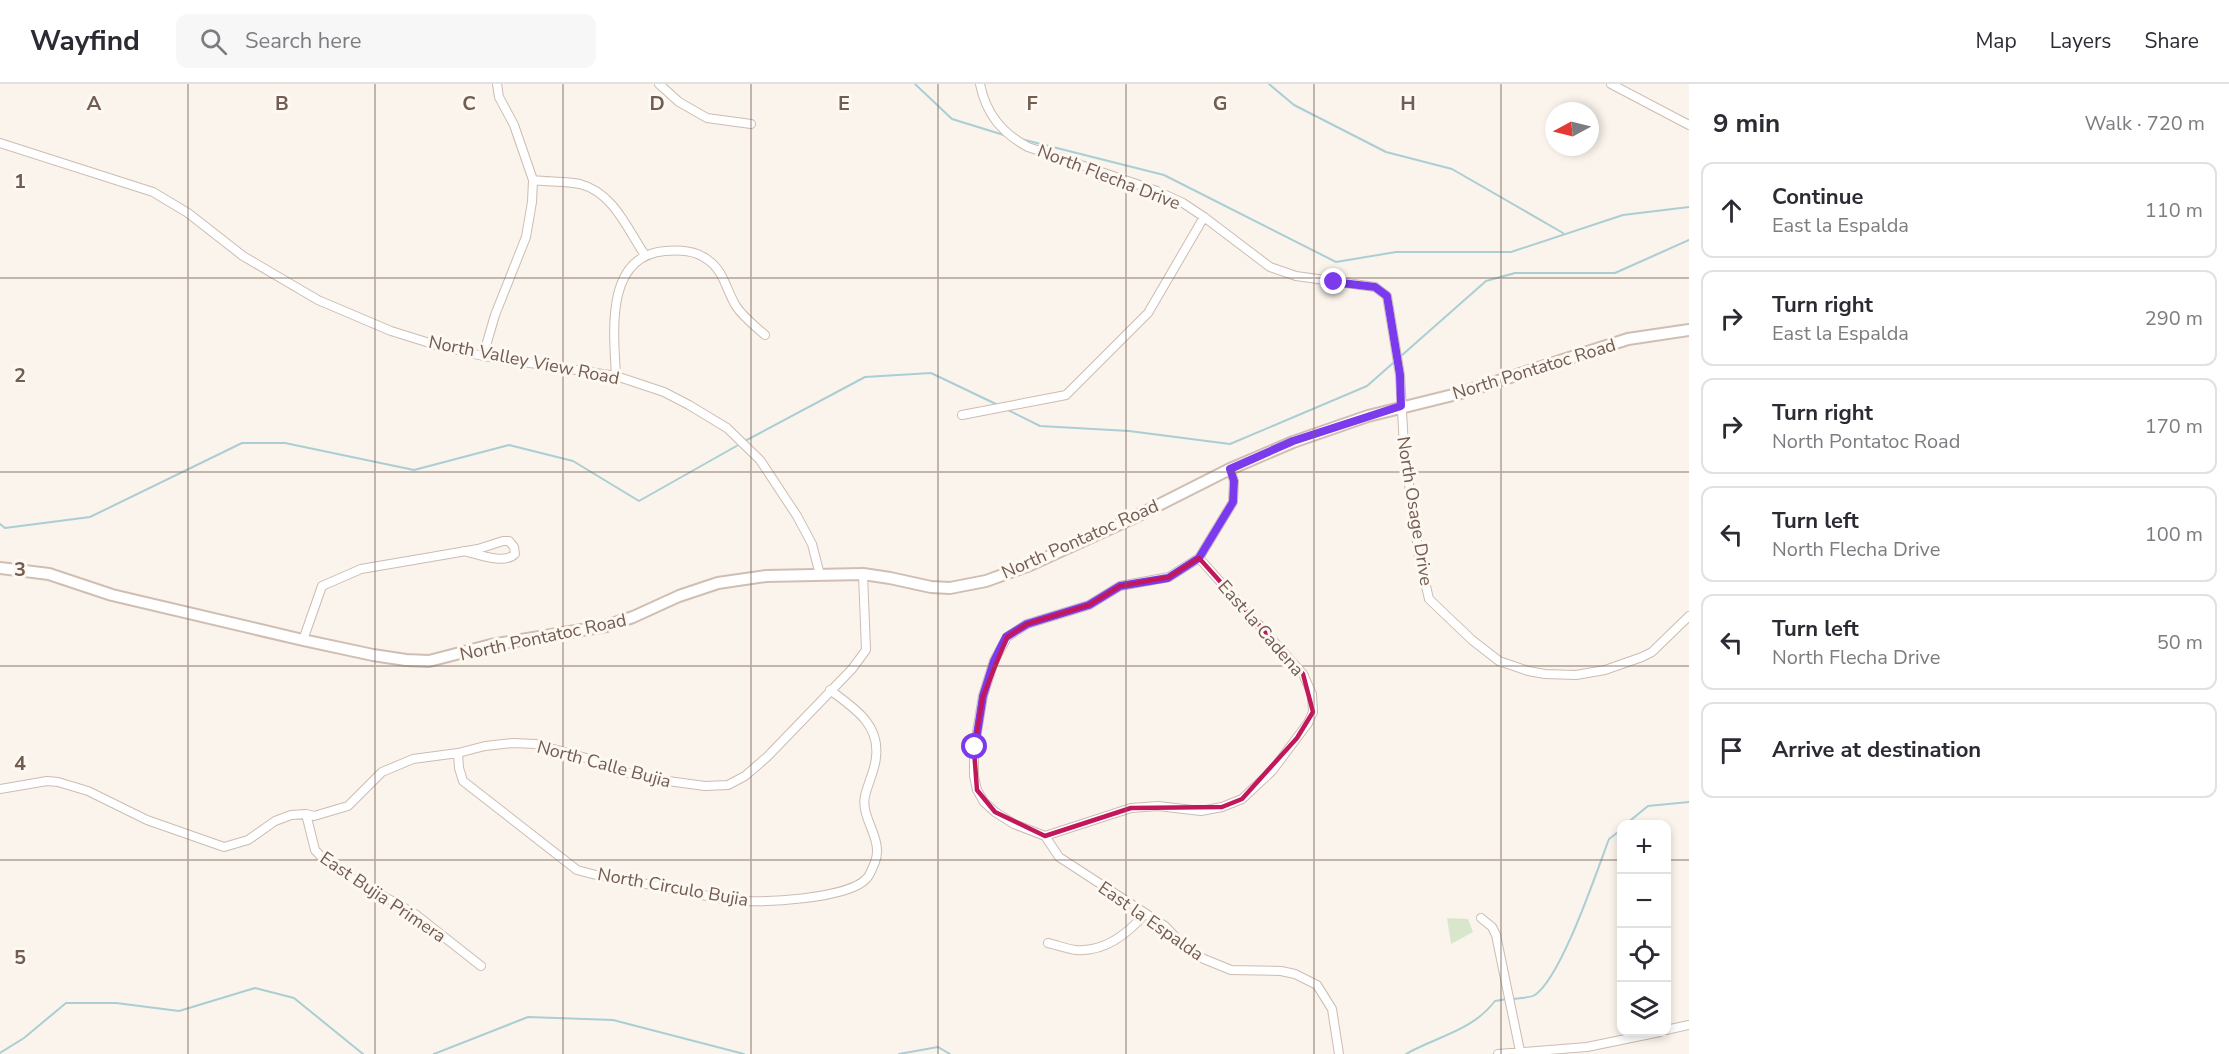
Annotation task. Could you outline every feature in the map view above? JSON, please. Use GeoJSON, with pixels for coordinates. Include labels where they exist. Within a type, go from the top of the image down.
{"type":"FeatureCollection","features":[{"type":"Feature","properties":{"kind":"street"},"geometry":{"type":"LineString","coordinates":[[483,356],[495,315],[526,237],[530,220],[533,180],[514,125],[499,97],[497,84]]}},
{"type":"Feature","properties":{"kind":"street"},"geometry":{"type":"LineString","coordinates":[[659,84],[679,102],[707,117],[751,124]]}},
{"type":"Feature","properties":{"kind":"street","name":"North Flecha Drive"},"geometry":{"type":"LineString","coordinates":[[980,84],[983,98],[993,117],[1009,136],[1028,147],[1157,191],[1183,203],[1270,267],[1296,276],[1375,287],[1387,296],[1400,375],[1401,406]]}},
{"type":"Feature","properties":{"kind":"street"},"geometry":{"type":"LineString","coordinates":[[1611,84],[1689,125]]}},
{"type":"Feature","properties":{"kind":"street","name":"North Valley View Road"},"geometry":{"type":"LineString","coordinates":[[0,143],[153,192],[188,213],[243,256],[318,300],[391,332],[483,356],[616,376],[656,389],[689,405],[727,428],[746,445],[774,479],[812,544],[820,575]]}},
{"type":"Feature","properties":{"kind":"street"},"geometry":{"type":"LineString","coordinates":[[533,180],[579,184],[596,190],[610,202],[645,255]]}},
{"type":"Feature","properties":{"kind":"street"},"geometry":{"type":"LineString","coordinates":[[963,415],[1066,395],[1148,313],[1204,217]]}},
{"type":"Feature","properties":{"kind":"street"},"geometry":{"type":"LineString","coordinates":[[616,376],[614,306],[620,285],[645,255],[679,249],[707,259],[724,277],[738,308],[765,335]]}},
{"type":"Feature","properties":{"kind":"street","name":"North Pontatoc Road"},"geometry":{"type":"LineString","coordinates":[[0,568],[49,574],[112,595],[303,640],[384,657],[429,661],[491,645],[606,626],[633,617],[678,596],[718,583],[766,576],[863,574],[942,588],[986,580],[1030,565],[1293,441],[1401,406],[1461,393],[1628,339],[1689,330]]}},
{"type":"Feature","properties":{"kind":"street","name":"North Osage Drive"},"geometry":{"type":"LineString","coordinates":[[1401,406],[1404,447],[1418,549],[1429,599],[1498,661],[1545,674],[1576,675],[1605,670],[1652,652],[1689,616]]}},
{"type":"Feature","properties":{"kind":"street"},"geometry":{"type":"LineString","coordinates":[[1045,836],[1014,824],[994,812],[977,790],[974,776],[974,750],[983,696],[994,661],[1006,637],[1027,624],[1089,605],[1120,586],[1168,578],[1199,558],[1233,502],[1234,481],[1230,469]]}},
{"type":"Feature","properties":{"kind":"street"},"geometry":{"type":"LineString","coordinates":[[303,640],[322,586],[361,569],[464,551],[503,541],[509,541],[514,547],[515,554],[510,558],[502,559],[464,551]]}},
{"type":"Feature","properties":{"kind":"street","name":"East la Cadena"},"geometry":{"type":"LineString","coordinates":[[1045,836],[1131,808],[1158,806],[1202,811],[1222,807],[1242,799],[1272,771],[1308,723],[1313,712],[1312,694],[1303,674],[1199,558]]}},
{"type":"Feature","properties":{"kind":"street","name":"North Calle Bujia"},"geometry":{"type":"LineString","coordinates":[[0,789],[47,781],[58,782],[88,791],[147,820],[224,847],[248,840],[275,820],[291,815],[314,816],[348,806],[382,772],[413,759],[503,744],[536,744],[586,758],[612,769],[653,779],[705,786],[728,785],[745,776],[767,757],[852,669],[866,650],[863,574]]}},
{"type":"Feature","properties":{"kind":"street","name":"North Circulo Bujia"},"geometry":{"type":"LineString","coordinates":[[458,753],[463,781],[577,870],[732,900],[776,900],[837,894],[853,889],[867,879],[876,860],[878,849],[864,802],[876,759],[877,741],[871,726],[860,713],[830,690]]}},
{"type":"Feature","properties":{"kind":"street","name":"East Bujia Primera"},"geometry":{"type":"LineString","coordinates":[[306,814],[315,850],[329,864],[415,914],[481,966]]}},
{"type":"Feature","properties":{"kind":"street","name":"East la Espalda"},"geometry":{"type":"LineString","coordinates":[[1045,836],[1059,857],[1165,926],[1185,947],[1204,959],[1231,970],[1281,971],[1295,974],[1317,985],[1332,1009],[1339,1054]]}},
{"type":"Feature","properties":{"kind":"street"},"geometry":{"type":"LineString","coordinates":[[1048,943],[1077,950],[1097,948],[1114,941],[1130,930],[1145,914]]}},
{"type":"Feature","properties":{"kind":"street"},"geometry":{"type":"LineString","coordinates":[[1482,918],[1492,927],[1496,935],[1520,1052]]}},
{"type":"Feature","properties":{"kind":"street"},"geometry":{"type":"LineString","coordinates":[[1671,1029],[1689,1025]]}},
{"type":"Feature","properties":{"kind":"street"},"geometry":{"type":"LineString","coordinates":[[1498,1054],[1587,1047],[1641,1036]]}},
{"type":"Feature","properties":{"kind":"highlighted area"},"geometry":{"type":"Polygon","coordinates":[[[1199,558],[1303,674],[1313,712],[1297,738],[1242,799],[1222,807],[1131,808],[1045,836],[995,812],[977,790],[974,750],[983,696],[1007,637],[1027,624],[1089,605],[1120,586],[1169,577],[1199,558]]]}},
{"type":"Feature","properties":{"kind":"green space"},"geometry":{"type":"Polygon","coordinates":[[[1447,918],[1468,919],[1473,932],[1451,944],[1447,918]]]}},
{"type":"Feature","properties":{"kind":"waterway"},"geometry":{"type":"LineString","coordinates":[[915,84],[952,119],[1007,136]]}},
{"type":"Feature","properties":{"kind":"waterway"},"geometry":{"type":"LineString","coordinates":[[1269,84],[1294,105],[1386,152],[1452,169],[1563,233]]}},
{"type":"Feature","properties":{"kind":"waterway"},"geometry":{"type":"LineString","coordinates":[[1021,139],[1164,175],[1336,262],[1396,252],[1511,252],[1623,215],[1689,207]]}},
{"type":"Feature","properties":{"kind":"waterway"},"geometry":{"type":"LineString","coordinates":[[1006,409],[1040,426],[1129,431],[1230,444],[1367,386],[1486,281],[1515,273],[1615,273],[1689,240]]}},
{"type":"Feature","properties":{"kind":"waterway"},"geometry":{"type":"LineString","coordinates":[[745,441],[865,377],[931,373],[998,405]]}},
{"type":"Feature","properties":{"kind":"waterway"},"geometry":{"type":"LineString","coordinates":[[0,524],[5,528],[90,517],[242,443],[285,443],[414,470],[509,445],[573,461],[639,501],[740,444]]}},
{"type":"Feature","properties":{"kind":"waterway"},"geometry":{"type":"LineString","coordinates":[[1631,820],[1648,806],[1689,802]]}},
{"type":"Feature","properties":{"kind":"waterway"},"geometry":{"type":"LineString","coordinates":[[1513,999],[1535,995],[1556,967],[1577,923],[1609,839],[1617,833]]}},
{"type":"Feature","properties":{"kind":"waterway"},"geometry":{"type":"LineString","coordinates":[[0,1053],[24,1038],[66,1003],[116,1003],[179,1011],[255,988],[294,998],[363,1054]]}},
{"type":"Feature","properties":{"kind":"waterway"},"geometry":{"type":"LineString","coordinates":[[1406,1054],[1465,1026],[1486,1011],[1495,1001],[1507,999]]}},
{"type":"Feature","properties":{"kind":"waterway"},"geometry":{"type":"LineString","coordinates":[[434,1054],[528,1017],[613,1020],[744,1054]]}},
{"type":"Feature","properties":{"kind":"waterway"},"geometry":{"type":"LineString","coordinates":[[899,1054],[938,1047],[950,1054]]}},
{"type":"Feature","properties":{"kind":"route"},"geometry":{"type":"LineString","coordinates":[[975,747],[983,696],[994,661],[1006,637],[1027,624],[1089,605],[1120,586],[1168,578],[1199,558],[1233,502],[1234,481],[1230,469],[1293,441],[1401,406],[1400,375],[1387,296],[1375,287],[1334,282]]}}]}
